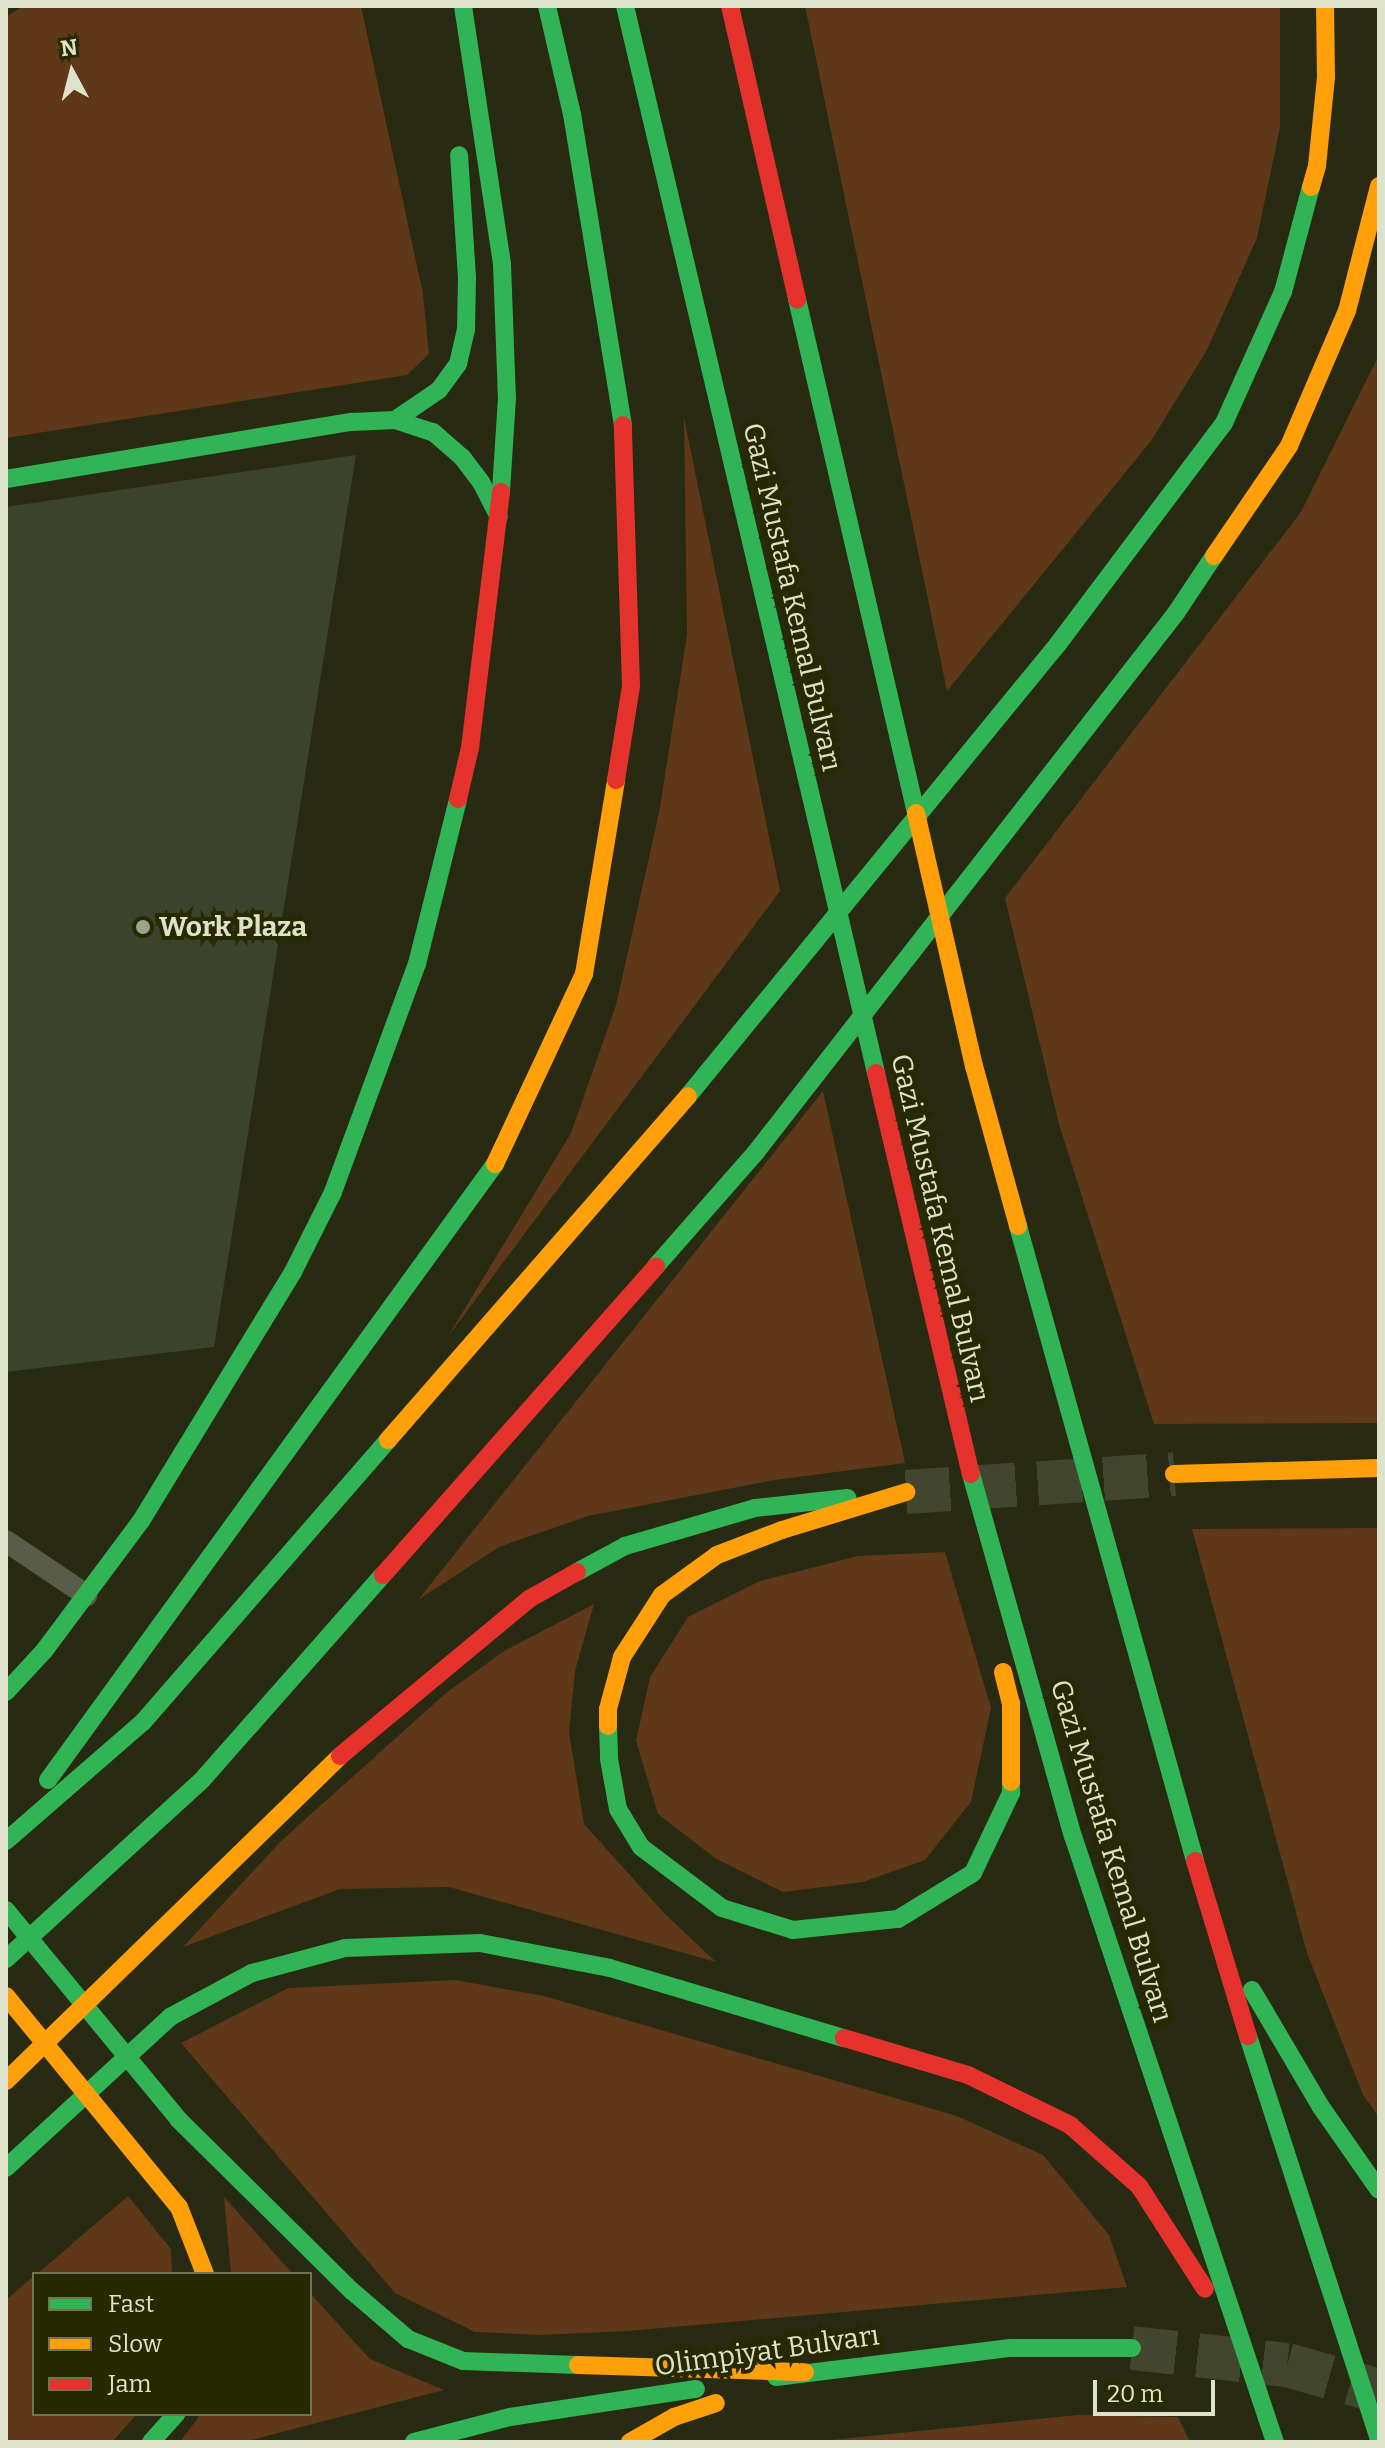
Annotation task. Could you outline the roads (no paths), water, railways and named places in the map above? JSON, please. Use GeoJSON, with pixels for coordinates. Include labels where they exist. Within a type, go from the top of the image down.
{"type":"FeatureCollection","features":[{"type":"Feature","properties":{"kind":"main road"},"geometry":{"type":"LineString","coordinates":[[6,1692],[44,1651],[141,1521],[293,1272],[333,1192],[417,964],[470,748],[499,517],[507,398],[502,264],[463,6]]}},
{"type":"Feature","properties":{"kind":"main road"},"geometry":{"type":"LineString","coordinates":[[6,1839],[492,1170],[584,974],[631,686],[624,432],[572,114],[547,6]]}},
{"type":"Feature","properties":{"kind":"main road","name":"Gazi Mustafa Kemal Bulvarı"},"geometry":{"type":"LineString","coordinates":[[625,6],[891,1148],[966,1455],[1073,1836],[1275,2442]]}},
{"type":"Feature","properties":{"kind":"main road"},"geometry":{"type":"LineString","coordinates":[[730,6],[974,1066],[1212,1923],[1379,2440]]}},
{"type":"Feature","properties":{"kind":"main road"},"geometry":{"type":"LineString","coordinates":[[6,1839],[143,1722],[682,1104],[1058,644],[1224,423],[1283,292],[1317,166],[1326,77],[1325,6]]}},
{"type":"Feature","properties":{"kind":"main road"},"geometry":{"type":"LineString","coordinates":[[395,420],[439,390],[458,364],[466,330],[467,278],[458,143]]}},
{"type":"Feature","properties":{"kind":"main road"},"geometry":{"type":"LineString","coordinates":[[6,1959],[202,1780],[756,1152],[1176,613],[1289,446],[1347,311],[1379,186]]}},
{"type":"Feature","properties":{"kind":"main road"},"geometry":{"type":"LineString","coordinates":[[6,479],[352,422],[395,420],[433,432],[462,457],[481,482],[499,517]]}},
{"type":"Feature","properties":{"kind":"main road"},"geometry":{"type":"LineString","coordinates":[[966,1455],[969,1531]]}},
{"type":"Feature","properties":{"kind":"main road"},"geometry":{"type":"LineString","coordinates":[[1174,1474],[1379,1468]]}},
{"type":"Feature","properties":{"kind":"main road"},"geometry":{"type":"LineString","coordinates":[[6,2081],[341,1755],[529,1599],[625,1546],[755,1508],[906,1492],[782,1530],[717,1555],[662,1595],[622,1657],[608,1709],[609,1759],[618,1809],[641,1847],[722,1908],[793,1930],[898,1919],[973,1873],[1011,1793],[1011,1703],[1000,1660]]}},
{"type":"Feature","properties":{"kind":"main road"},"geometry":{"type":"LineString","coordinates":[[6,1910],[178,2119],[352,2291],[408,2339],[463,2361],[805,2372]]}},
{"type":"Feature","properties":{"kind":"main road"},"geometry":{"type":"LineString","coordinates":[[1212,1923],[1321,2107],[1379,2190]]}},
{"type":"Feature","properties":{"kind":"main road"},"geometry":{"type":"LineString","coordinates":[[6,2168],[170,2017],[252,1973],[345,1948],[480,1943],[610,1968],[968,2075],[1070,2125],[1139,2186],[1242,2348]]}},
{"type":"Feature","properties":{"kind":"main road"},"geometry":{"type":"LineString","coordinates":[[6,1996],[179,2207],[205,2272]]}},
{"type":"Feature","properties":{"kind":"main road","name":"Olimpiyat Bulvarı"},"geometry":{"type":"LineString","coordinates":[[414,2442],[510,2417],[805,2372],[1010,2348],[1132,2348]]}},
{"type":"Feature","properties":{"kind":"main road"},"geometry":{"type":"LineString","coordinates":[[762,2387],[805,2372]]}},
{"type":"Feature","properties":{"kind":"main road"},"geometry":{"type":"LineString","coordinates":[[630,2442],[674,2417],[733,2397]]}},
{"type":"Feature","properties":{"kind":"main road"},"geometry":{"type":"LineString","coordinates":[[151,2442],[174,2416]]}},
{"type":"Feature","properties":{"kind":"lane"},"geometry":{"type":"LineString","coordinates":[[6,1541],[86,1595]]}},
{"type":"Feature","properties":{"kind":"tunnel"},"geometry":{"type":"LineString","coordinates":[[906,1492],[1174,1474]]}},
{"type":"Feature","properties":{"kind":"tunnel"},"geometry":{"type":"LineString","coordinates":[[1132,2348],[1287,2365],[1379,2391]]}},
{"type":"Feature","properties":{"kind":"place","name":"Work Plaza"},"geometry":{"type":"Point","coordinates":[143,927]}}]}
